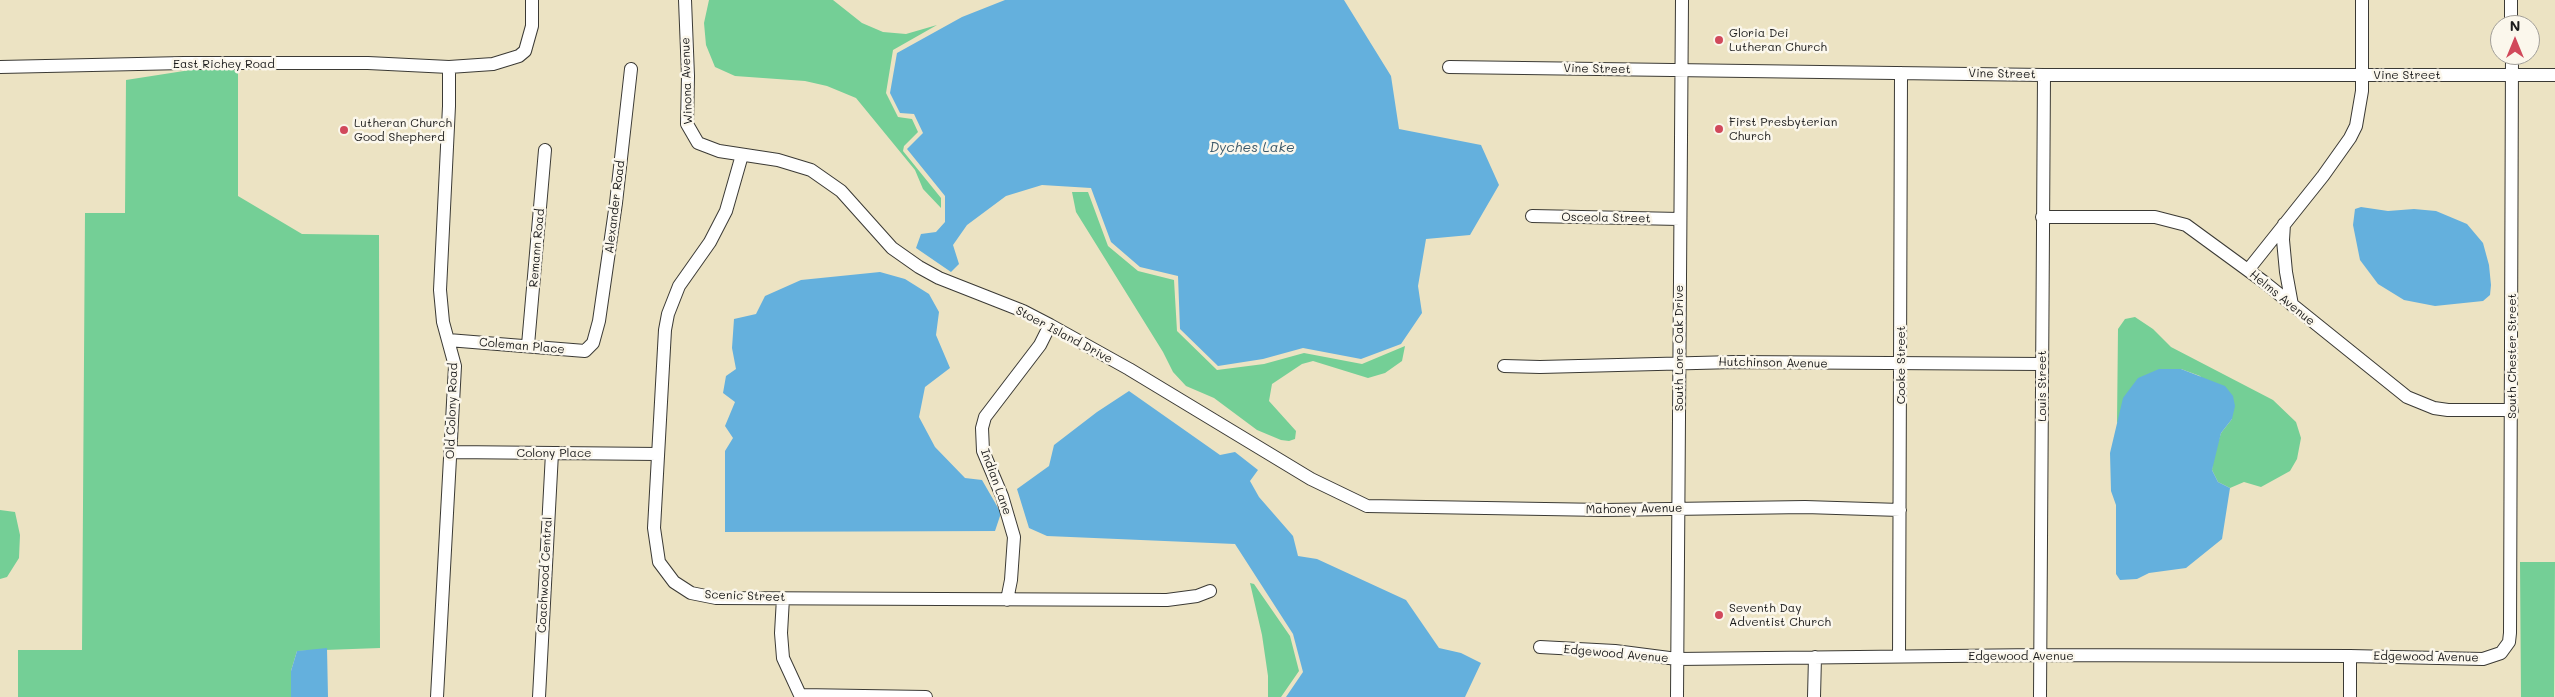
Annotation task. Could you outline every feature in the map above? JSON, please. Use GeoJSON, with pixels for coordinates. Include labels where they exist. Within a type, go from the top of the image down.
{"type":"FeatureCollection","features":[{"type":"Feature","properties":{"kind":"street","name":"East Richey Road"},"geometry":{"type":"LineString","coordinates":[[0,67],[184,63],[368,64],[448,67],[493,64],[519,56],[525,51],[530,38],[532,0]]}},
{"type":"Feature","properties":{"kind":"street","name":"Winona Avenue"},"geometry":{"type":"LineString","coordinates":[[685,0],[688,76],[686,124],[689,131],[703,146],[742,156]]}},
{"type":"Feature","properties":{"kind":"street","name":"South Lone Oak Drive"},"geometry":{"type":"LineString","coordinates":[[1677,697],[1682,0]]}},
{"type":"Feature","properties":{"kind":"street"},"geometry":{"type":"LineString","coordinates":[[2248,270],[2350,138],[2360,112],[2363,75],[2362,0]]}},
{"type":"Feature","properties":{"kind":"street"},"geometry":{"type":"LineString","coordinates":[[2511,0],[2511,15]]}},
{"type":"Feature","properties":{"kind":"street","name":"South Chester Street"},"geometry":{"type":"LineString","coordinates":[[2501,653],[2506,649],[2510,633],[2512,65]]}},
{"type":"Feature","properties":{"kind":"street","name":"Old Colony Road"},"geometry":{"type":"LineString","coordinates":[[437,697],[455,366],[440,306],[449,106],[448,67]]}},
{"type":"Feature","properties":{"kind":"street","name":"Vine Street"},"geometry":{"type":"LineString","coordinates":[[1449,68],[2044,75],[2555,75]]}},
{"type":"Feature","properties":{"kind":"street","name":"Alexander Road"},"geometry":{"type":"LineString","coordinates":[[593,343],[600,321],[631,69]]}},
{"type":"Feature","properties":{"kind":"street","name":"Cooke Street"},"geometry":{"type":"LineString","coordinates":[[1899,656],[1901,73]]}},
{"type":"Feature","properties":{"kind":"street","name":"Louis Street"},"geometry":{"type":"LineString","coordinates":[[2040,697],[2044,75]]}},
{"type":"Feature","properties":{"kind":"street","name":"Remann Road"},"geometry":{"type":"LineString","coordinates":[[528,346],[546,150]]}},
{"type":"Feature","properties":{"kind":"street","name":"Stoer Island Drive"},"geometry":{"type":"LineString","coordinates":[[742,156],[778,160],[812,170],[841,190],[892,248],[919,267],[939,278],[1023,311],[1050,325],[1129,369],[1319,483],[1367,506]]}},
{"type":"Feature","properties":{"kind":"street","name":"Scenic Street"},"geometry":{"type":"LineString","coordinates":[[742,156],[726,211],[710,242],[679,286],[664,330],[655,546],[659,562],[674,582],[691,593],[703,596],[783,598],[1167,600],[1197,596],[1210,591]]}},
{"type":"Feature","properties":{"kind":"street","name":"Osceola Street"},"geometry":{"type":"LineString","coordinates":[[1532,216],[1680,219]]}},
{"type":"Feature","properties":{"kind":"street","name":"Helms Avenue"},"geometry":{"type":"LineString","coordinates":[[2042,217],[2165,218],[2186,225],[2248,270],[2407,397],[2434,408],[2448,410],[2512,410]]}},
{"type":"Feature","properties":{"kind":"street"},"geometry":{"type":"LineString","coordinates":[[2284,224],[2283,240],[2286,272],[2292,305]]}},
{"type":"Feature","properties":{"kind":"street","name":"Indian Lane"},"geometry":{"type":"LineString","coordinates":[[1006,600],[1011,580],[1014,537],[1005,505],[983,451],[982,428],[985,417],[1040,345],[1050,325]]}},
{"type":"Feature","properties":{"kind":"street","name":"Coleman Place"},"geometry":{"type":"LineString","coordinates":[[448,340],[585,351],[593,343]]}},
{"type":"Feature","properties":{"kind":"street","name":"Hutchinson Avenue"},"geometry":{"type":"LineString","coordinates":[[1504,366],[1540,367],[1679,363],[2042,364]]}},
{"type":"Feature","properties":{"kind":"street","name":"Colony Place"},"geometry":{"type":"LineString","coordinates":[[450,452],[658,454]]}},
{"type":"Feature","properties":{"kind":"street","name":"Coachwood Central"},"geometry":{"type":"LineString","coordinates":[[539,697],[552,453]]}},
{"type":"Feature","properties":{"kind":"street","name":"Mahoney Avenue"},"geometry":{"type":"LineString","coordinates":[[1367,506],[1604,510],[1805,507],[1900,510]]}},
{"type":"Feature","properties":{"kind":"street"},"geometry":{"type":"LineString","coordinates":[[783,598],[783,658],[801,696],[926,697]]}},
{"type":"Feature","properties":{"kind":"street","name":"Edgewood Avenue"},"geometry":{"type":"LineString","coordinates":[[1540,647],[1615,651],[1677,659],[2040,655],[2350,656],[2483,659],[2501,653]]}},
{"type":"Feature","properties":{"kind":"street"},"geometry":{"type":"LineString","coordinates":[[2350,656],[2350,697]]}},
{"type":"Feature","properties":{"kind":"street"},"geometry":{"type":"LineString","coordinates":[[1814,697],[1815,657]]}},
{"type":"Feature","properties":{"kind":"green space"},"geometry":{"type":"Polygon","coordinates":[[[709,0],[833,0],[862,23],[883,32],[906,34],[937,25],[893,50],[886,93],[898,117],[912,119],[918,132],[904,146],[903,151],[941,198],[941,208],[923,189],[915,170],[856,98],[827,86],[805,81],[735,76],[715,67],[706,45],[704,23],[709,0]]]}},
{"type":"Feature","properties":{"kind":"green space"},"geometry":{"type":"Polygon","coordinates":[[[238,67],[238,196],[302,234],[379,235],[380,648],[297,651],[291,671],[291,697],[18,697],[18,650],[82,650],[85,213],[125,213],[126,80],[203,68],[238,67]]]}},
{"type":"Feature","properties":{"kind":"green space"},"geometry":{"type":"Polygon","coordinates":[[[1072,192],[1088,192],[1108,246],[1138,271],[1174,280],[1177,331],[1217,370],[1264,364],[1304,353],[1362,364],[1405,346],[1402,361],[1385,373],[1368,378],[1313,361],[1302,364],[1272,384],[1269,401],[1296,431],[1295,439],[1289,441],[1281,440],[1257,430],[1214,398],[1186,386],[1173,372],[1163,352],[1076,212],[1072,192]]]}},
{"type":"Feature","properties":{"kind":"green space"},"geometry":{"type":"Polygon","coordinates":[[[2135,317],[2153,329],[2171,347],[2273,400],[2296,422],[2301,438],[2297,459],[2290,471],[2261,487],[2244,482],[2230,488],[2218,482],[2212,470],[2213,458],[2221,433],[2232,419],[2200,376],[2181,369],[2117,423],[2118,329],[2125,319],[2135,317]]]}},
{"type":"Feature","properties":{"kind":"green space"},"geometry":{"type":"Polygon","coordinates":[[[0,510],[15,512],[20,535],[19,558],[7,577],[0,579],[0,510]]]}},
{"type":"Feature","properties":{"kind":"green space"},"geometry":{"type":"Polygon","coordinates":[[[2520,562],[2555,562],[2554,697],[2521,697],[2520,562]]]}},
{"type":"Feature","properties":{"kind":"green space"},"geometry":{"type":"Polygon","coordinates":[[[1250,583],[1254,584],[1290,636],[1299,671],[1281,697],[1268,697],[1268,676],[1262,635],[1250,583]]]}},
{"type":"Feature","properties":{"kind":"water","name":"Dyches Lake"},"geometry":{"type":"Polygon","coordinates":[[[1005,0],[1344,0],[1391,76],[1399,129],[1481,145],[1499,185],[1470,235],[1426,239],[1418,286],[1422,313],[1401,344],[1361,359],[1303,348],[1263,359],[1218,366],[1180,329],[1178,276],[1140,267],[1111,242],[1091,188],[1042,185],[1006,196],[967,225],[953,245],[959,264],[951,272],[916,248],[921,234],[936,232],[945,222],[945,196],[907,149],[923,133],[914,114],[900,113],[890,93],[897,53],[962,17],[1005,0]]]}},
{"type":"Feature","properties":{"kind":"water"},"geometry":{"type":"Polygon","coordinates":[[[2361,207],[2388,211],[2414,209],[2436,211],[2467,224],[2483,243],[2489,265],[2490,295],[2483,301],[2435,306],[2404,300],[2378,284],[2360,260],[2353,225],[2355,209],[2361,207]]]}},
{"type":"Feature","properties":{"kind":"water"},"geometry":{"type":"Polygon","coordinates":[[[880,272],[905,279],[929,294],[939,312],[936,335],[950,368],[925,387],[919,417],[935,447],[965,478],[982,480],[1001,513],[995,531],[725,532],[725,451],[733,438],[725,426],[735,402],[723,393],[726,376],[736,369],[732,348],[734,319],[756,314],[765,296],[801,280],[880,272]]]}},
{"type":"Feature","properties":{"kind":"water"},"geometry":{"type":"Polygon","coordinates":[[[2159,369],[2181,369],[2225,386],[2233,396],[2235,406],[2232,419],[2221,433],[2212,470],[2218,482],[2230,488],[2222,539],[2186,568],[2149,573],[2137,579],[2120,580],[2116,574],[2116,505],[2111,491],[2110,453],[2123,398],[2138,378],[2159,369]]]}},
{"type":"Feature","properties":{"kind":"water"},"geometry":{"type":"Polygon","coordinates":[[[1129,391],[1220,455],[1235,452],[1258,470],[1250,481],[1259,497],[1293,536],[1298,556],[1317,559],[1406,600],[1439,648],[1461,653],[1481,663],[1465,697],[1286,697],[1303,672],[1293,634],[1235,544],[1047,536],[1029,528],[1017,489],[1049,466],[1054,445],[1097,412],[1129,391]]]}},
{"type":"Feature","properties":{"kind":"water"},"geometry":{"type":"Polygon","coordinates":[[[327,648],[328,697],[291,697],[291,671],[297,651],[327,648]]]}},
{"type":"Feature","properties":{"kind":"place","name":"Gloria Dei Lutheran Church"},"geometry":{"type":"Point","coordinates":[1719,40]}},
{"type":"Feature","properties":{"kind":"place","name":"First Presbyterian Church"},"geometry":{"type":"Point","coordinates":[1719,129]}},
{"type":"Feature","properties":{"kind":"place","name":"Lutheran Church Good Shepherd"},"geometry":{"type":"Point","coordinates":[344,130]}},
{"type":"Feature","properties":{"kind":"place","name":"Seventh Day Adventist Church"},"geometry":{"type":"Point","coordinates":[1719,615]}}]}
